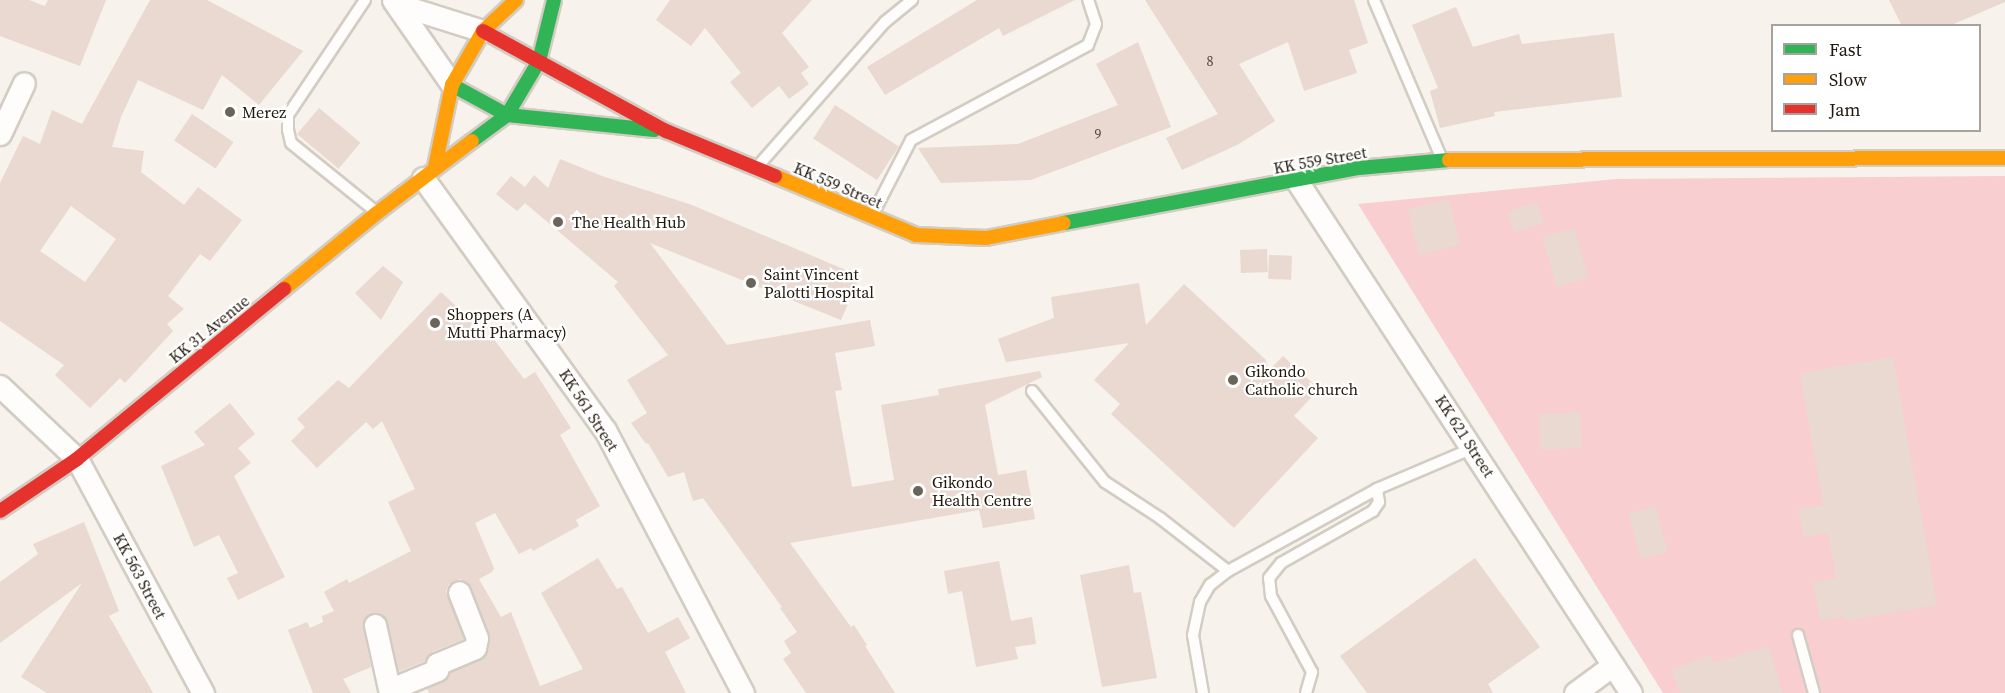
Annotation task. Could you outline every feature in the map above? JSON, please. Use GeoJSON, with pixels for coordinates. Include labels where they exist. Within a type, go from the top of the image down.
{"type":"FeatureCollection","features":[{"type":"Feature","properties":{"kind":"main road"},"geometry":{"type":"LineString","coordinates":[[429,173],[452,85],[483,31],[516,0]]}},
{"type":"Feature","properties":{"kind":"main road","name":"KK 31 Avenue"},"geometry":{"type":"LineString","coordinates":[[0,511],[77,459],[377,213],[507,115],[539,61],[554,0]]}},
{"type":"Feature","properties":{"kind":"main road","name":"KK 559 Street"},"geometry":{"type":"LineString","coordinates":[[483,31],[666,131],[916,235],[986,238],[1359,168],[1443,160],[2005,158]]}},
{"type":"Feature","properties":{"kind":"main road","name":"KK 559 Street"},"geometry":{"type":"LineString","coordinates":[[452,85],[507,115],[666,131]]}},
{"type":"Feature","properties":{"kind":"street"},"geometry":{"type":"LineString","coordinates":[[395,2],[483,31]]}},
{"type":"Feature","properties":{"kind":"street"},"geometry":{"type":"LineString","coordinates":[[395,2],[452,85]]}},
{"type":"Feature","properties":{"kind":"street"},"geometry":{"type":"LineString","coordinates":[[0,134],[24,82]]}},
{"type":"Feature","properties":{"kind":"street","name":"KK 561 Street"},"geometry":{"type":"LineString","coordinates":[[429,173],[605,430],[743,693]]}},
{"type":"Feature","properties":{"kind":"street","name":"KK 621 Street"},"geometry":{"type":"LineString","coordinates":[[1297,181],[1631,693]]}},
{"type":"Feature","properties":{"kind":"street","name":"KK 563 Street"},"geometry":{"type":"LineString","coordinates":[[0,386],[77,459],[203,693]]}},
{"type":"Feature","properties":{"kind":"street"},"geometry":{"type":"LineString","coordinates":[[375,624],[390,691],[437,670],[437,664],[475,648],[477,638],[459,592]]}},
{"type":"Feature","properties":{"kind":"street"},"geometry":{"type":"LineString","coordinates":[[1575,693],[1613,665]]}},
{"type":"Feature","properties":{"kind":"lane"},"geometry":{"type":"LineString","coordinates":[[365,0],[288,115],[288,130],[291,143],[377,213]]}},
{"type":"Feature","properties":{"kind":"lane"},"geometry":{"type":"LineString","coordinates":[[755,169],[885,22],[912,0]]}},
{"type":"Feature","properties":{"kind":"lane"},"geometry":{"type":"LineString","coordinates":[[871,217],[911,140],[1088,45],[1096,24],[1088,0]]}},
{"type":"Feature","properties":{"kind":"lane"},"geometry":{"type":"LineString","coordinates":[[1374,0],[1443,160]]}},
{"type":"Feature","properties":{"kind":"lane"},"geometry":{"type":"LineString","coordinates":[[1032,391],[1106,482],[1160,518],[1228,571]]}},
{"type":"Feature","properties":{"kind":"lane"},"geometry":{"type":"LineString","coordinates":[[1203,693],[1193,635],[1200,602],[1210,585],[1228,571],[1377,489],[1473,448]]}},
{"type":"Feature","properties":{"kind":"lane"},"geometry":{"type":"LineString","coordinates":[[1306,693],[1312,672],[1271,596],[1269,578],[1281,563],[1372,511],[1379,502],[1377,489]]}},
{"type":"Feature","properties":{"kind":"lane"},"geometry":{"type":"LineString","coordinates":[[1798,635],[1814,693]]}},
{"type":"Feature","properties":{"kind":"shaded area"},"geometry":{"type":"Polygon","coordinates":[[[2005,176],[2005,693],[1663,693],[1358,204],[1616,179],[2005,176]]]}},
{"type":"Feature","properties":{"kind":"building"},"geometry":{"type":"Polygon","coordinates":[[[0,0],[29,0],[45,6],[48,0],[106,0],[80,66],[0,36],[0,0]]]}},
{"type":"Feature","properties":{"kind":"building"},"geometry":{"type":"Polygon","coordinates":[[[150,0],[207,0],[303,51],[259,105],[222,75],[203,110],[138,80],[121,117],[112,147],[144,151],[141,172],[184,205],[198,187],[242,220],[210,261],[200,254],[168,296],[184,309],[167,324],[173,331],[125,383],[120,378],[90,408],[55,375],[64,365],[0,321],[0,183],[23,136],[40,144],[52,110],[82,124],[150,0]],[[71,206],[40,251],[85,282],[116,239],[71,206]]]}},
{"type":"Feature","properties":{"kind":"building"},"geometry":{"type":"Polygon","coordinates":[[[670,0],[812,0],[782,33],[809,67],[801,73],[809,84],[789,99],[779,86],[752,108],[730,82],[741,73],[705,28],[691,46],[656,20],[670,0]]]}},
{"type":"Feature","properties":{"kind":"building"},"geometry":{"type":"Polygon","coordinates":[[[977,0],[1075,0],[1003,36],[999,28],[885,95],[867,67],[977,0]]]}},
{"type":"Feature","properties":{"kind":"building"},"geometry":{"type":"Polygon","coordinates":[[[1145,0],[1354,0],[1368,43],[1349,50],[1357,73],[1304,91],[1288,42],[1239,64],[1275,121],[1237,145],[1182,170],[1166,138],[1218,114],[1145,0]]]}},
{"type":"Feature","properties":{"kind":"building"},"geometry":{"type":"Polygon","coordinates":[[[1889,0],[2005,0],[2005,2],[1954,24],[1901,24],[1889,0]]]}},
{"type":"Feature","properties":{"kind":"building"},"geometry":{"type":"Polygon","coordinates":[[[1456,7],[1473,47],[1519,34],[1522,44],[1614,33],[1622,97],[1494,112],[1495,116],[1440,128],[1430,91],[1438,88],[1412,25],[1456,7]]]}},
{"type":"Feature","properties":{"kind":"building"},"geometry":{"type":"Polygon","coordinates":[[[1138,42],[1171,127],[1031,180],[941,183],[918,148],[1018,144],[1118,105],[1096,64],[1138,42]]]}},
{"type":"Feature","properties":{"kind":"building"},"geometry":{"type":"Polygon","coordinates":[[[835,105],[899,146],[877,180],[813,139],[835,105]]]}},
{"type":"Feature","properties":{"kind":"building"},"geometry":{"type":"Polygon","coordinates":[[[319,108],[360,143],[339,169],[297,134],[319,108]]]}},
{"type":"Feature","properties":{"kind":"building"},"geometry":{"type":"Polygon","coordinates":[[[192,114],[233,142],[216,168],[174,141],[192,114]]]}},
{"type":"Feature","properties":{"kind":"building"},"geometry":{"type":"Polygon","coordinates":[[[560,159],[602,176],[692,205],[860,276],[841,320],[650,243],[727,345],[870,320],[875,346],[835,353],[842,390],[835,391],[852,487],[894,480],[881,405],[939,395],[938,389],[1040,371],[1042,377],[985,405],[998,475],[1026,470],[1035,519],[983,528],[979,510],[790,543],[851,627],[854,625],[895,693],[806,693],[783,659],[791,653],[784,641],[797,632],[780,608],[782,607],[703,498],[693,501],[684,472],[668,477],[648,443],[646,444],[631,423],[647,413],[627,380],[668,355],[614,286],[618,282],[525,203],[517,211],[496,194],[511,176],[525,187],[534,175],[548,188],[560,159]]]}},
{"type":"Feature","properties":{"kind":"building"},"geometry":{"type":"Polygon","coordinates":[[[1448,199],[1460,244],[1420,255],[1407,210],[1448,199]]]}},
{"type":"Feature","properties":{"kind":"building"},"geometry":{"type":"Polygon","coordinates":[[[1537,202],[1544,223],[1514,233],[1508,212],[1537,202]]]}},
{"type":"Feature","properties":{"kind":"building"},"geometry":{"type":"Polygon","coordinates":[[[1574,228],[1588,278],[1557,287],[1542,237],[1574,228]]]}},
{"type":"Feature","properties":{"kind":"building"},"geometry":{"type":"Polygon","coordinates":[[[1267,249],[1268,272],[1241,273],[1240,250],[1267,249]]]}},
{"type":"Feature","properties":{"kind":"building"},"geometry":{"type":"Polygon","coordinates":[[[1269,255],[1292,256],[1291,280],[1268,279],[1269,255]]]}},
{"type":"Feature","properties":{"kind":"building"},"geometry":{"type":"Polygon","coordinates":[[[383,266],[403,282],[381,320],[355,293],[383,266]]]}},
{"type":"Feature","properties":{"kind":"building"},"geometry":{"type":"Polygon","coordinates":[[[1139,283],[1146,325],[1184,284],[1266,360],[1268,371],[1283,356],[1319,389],[1294,416],[1318,438],[1234,528],[1111,414],[1120,404],[1094,380],[1129,343],[1006,362],[998,339],[1054,318],[1051,297],[1139,283]]]}},
{"type":"Feature","properties":{"kind":"building"},"geometry":{"type":"Polygon","coordinates":[[[441,292],[491,339],[493,338],[524,379],[535,372],[571,428],[560,435],[600,506],[576,520],[579,526],[533,551],[531,548],[519,554],[495,513],[475,523],[494,568],[492,572],[479,579],[501,617],[511,612],[540,686],[583,669],[541,593],[598,558],[617,589],[622,587],[648,633],[678,617],[690,638],[665,652],[686,693],[429,693],[427,688],[442,681],[449,673],[480,659],[488,651],[489,633],[471,587],[460,579],[449,584],[446,591],[464,639],[432,652],[425,661],[398,672],[387,622],[379,613],[372,613],[366,616],[363,627],[371,667],[343,679],[351,693],[313,693],[288,630],[307,622],[310,628],[323,622],[322,616],[334,611],[324,592],[347,579],[349,583],[411,551],[388,502],[415,489],[382,421],[373,429],[366,422],[317,468],[291,441],[305,427],[297,419],[338,380],[349,388],[441,292]]]}},
{"type":"Feature","properties":{"kind":"building"},"geometry":{"type":"Polygon","coordinates":[[[1893,357],[1937,605],[1844,621],[1843,616],[1820,621],[1813,582],[1836,578],[1828,533],[1804,537],[1798,509],[1823,505],[1800,373],[1893,357]]]}},
{"type":"Feature","properties":{"kind":"building"},"geometry":{"type":"Polygon","coordinates":[[[230,403],[255,434],[238,448],[251,463],[234,476],[285,577],[238,600],[227,578],[238,573],[219,535],[194,547],[161,466],[205,445],[194,432],[230,403]]]}},
{"type":"Feature","properties":{"kind":"building"},"geometry":{"type":"Polygon","coordinates":[[[1580,412],[1582,448],[1541,450],[1539,414],[1580,412]]]}},
{"type":"Feature","properties":{"kind":"building"},"geometry":{"type":"Polygon","coordinates":[[[1655,506],[1668,551],[1641,559],[1628,514],[1655,506]]]}},
{"type":"Feature","properties":{"kind":"building"},"geometry":{"type":"Polygon","coordinates":[[[84,522],[119,611],[109,616],[153,693],[47,693],[21,677],[82,583],[0,643],[0,582],[38,554],[33,544],[84,522]]]}},
{"type":"Feature","properties":{"kind":"building"},"geometry":{"type":"Polygon","coordinates":[[[1475,558],[1540,647],[1488,684],[1493,693],[1367,693],[1340,656],[1475,558]]]}},
{"type":"Feature","properties":{"kind":"building"},"geometry":{"type":"Polygon","coordinates":[[[999,561],[1011,621],[1032,617],[1036,644],[1015,647],[1018,659],[976,667],[962,591],[948,594],[944,571],[999,561]]]}},
{"type":"Feature","properties":{"kind":"building"},"geometry":{"type":"Polygon","coordinates":[[[1129,565],[1134,593],[1141,592],[1157,678],[1102,687],[1080,575],[1129,565]]]}},
{"type":"Feature","properties":{"kind":"building"},"geometry":{"type":"Polygon","coordinates":[[[1769,646],[1782,693],[1680,693],[1671,670],[1710,655],[1713,663],[1769,646]]]}},
{"type":"Feature","properties":{"kind":"traffic: fast"},"geometry":{"type":"LineString","coordinates":[[472,141],[507,115],[539,61],[554,0]]}},
{"type":"Feature","properties":{"kind":"traffic: fast"},"geometry":{"type":"LineString","coordinates":[[452,85],[507,115],[654,130]]}},
{"type":"Feature","properties":{"kind":"traffic: fast"},"geometry":{"type":"LineString","coordinates":[[1064,223],[1359,168],[1449,160]]}},
{"type":"Feature","properties":{"kind":"traffic: slow"},"geometry":{"type":"LineString","coordinates":[[435,167],[452,85],[483,31],[516,0]]}},
{"type":"Feature","properties":{"kind":"traffic: slow"},"geometry":{"type":"LineString","coordinates":[[284,289],[377,213],[472,141]]}},
{"type":"Feature","properties":{"kind":"traffic: slow"},"geometry":{"type":"LineString","coordinates":[[1449,160],[2005,158]]}},
{"type":"Feature","properties":{"kind":"traffic: slow"},"geometry":{"type":"LineString","coordinates":[[775,176],[916,235],[986,238],[1064,223]]}},
{"type":"Feature","properties":{"kind":"traffic: jam"},"geometry":{"type":"LineString","coordinates":[[483,31],[666,131],[775,176]]}},
{"type":"Feature","properties":{"kind":"traffic: jam"},"geometry":{"type":"LineString","coordinates":[[0,511],[77,459],[284,289]]}},
{"type":"Feature","properties":{"kind":"place","name":"Merez"},"geometry":{"type":"Point","coordinates":[230,112]}},
{"type":"Feature","properties":{"kind":"place","name":"The Health Hub"},"geometry":{"type":"Point","coordinates":[558,222]}},
{"type":"Feature","properties":{"kind":"place","name":"Saint Vincent Palotti Hospital"},"geometry":{"type":"Point","coordinates":[751,283]}},
{"type":"Feature","properties":{"kind":"place","name":"Shoppers (A Mutti Pharmacy)"},"geometry":{"type":"Point","coordinates":[435,323]}},
{"type":"Feature","properties":{"kind":"place","name":"Gikondo Catholic church"},"geometry":{"type":"Point","coordinates":[1233,380]}},
{"type":"Feature","properties":{"kind":"place","name":"Gikondo Health Centre"},"geometry":{"type":"Point","coordinates":[918,491]}}]}
